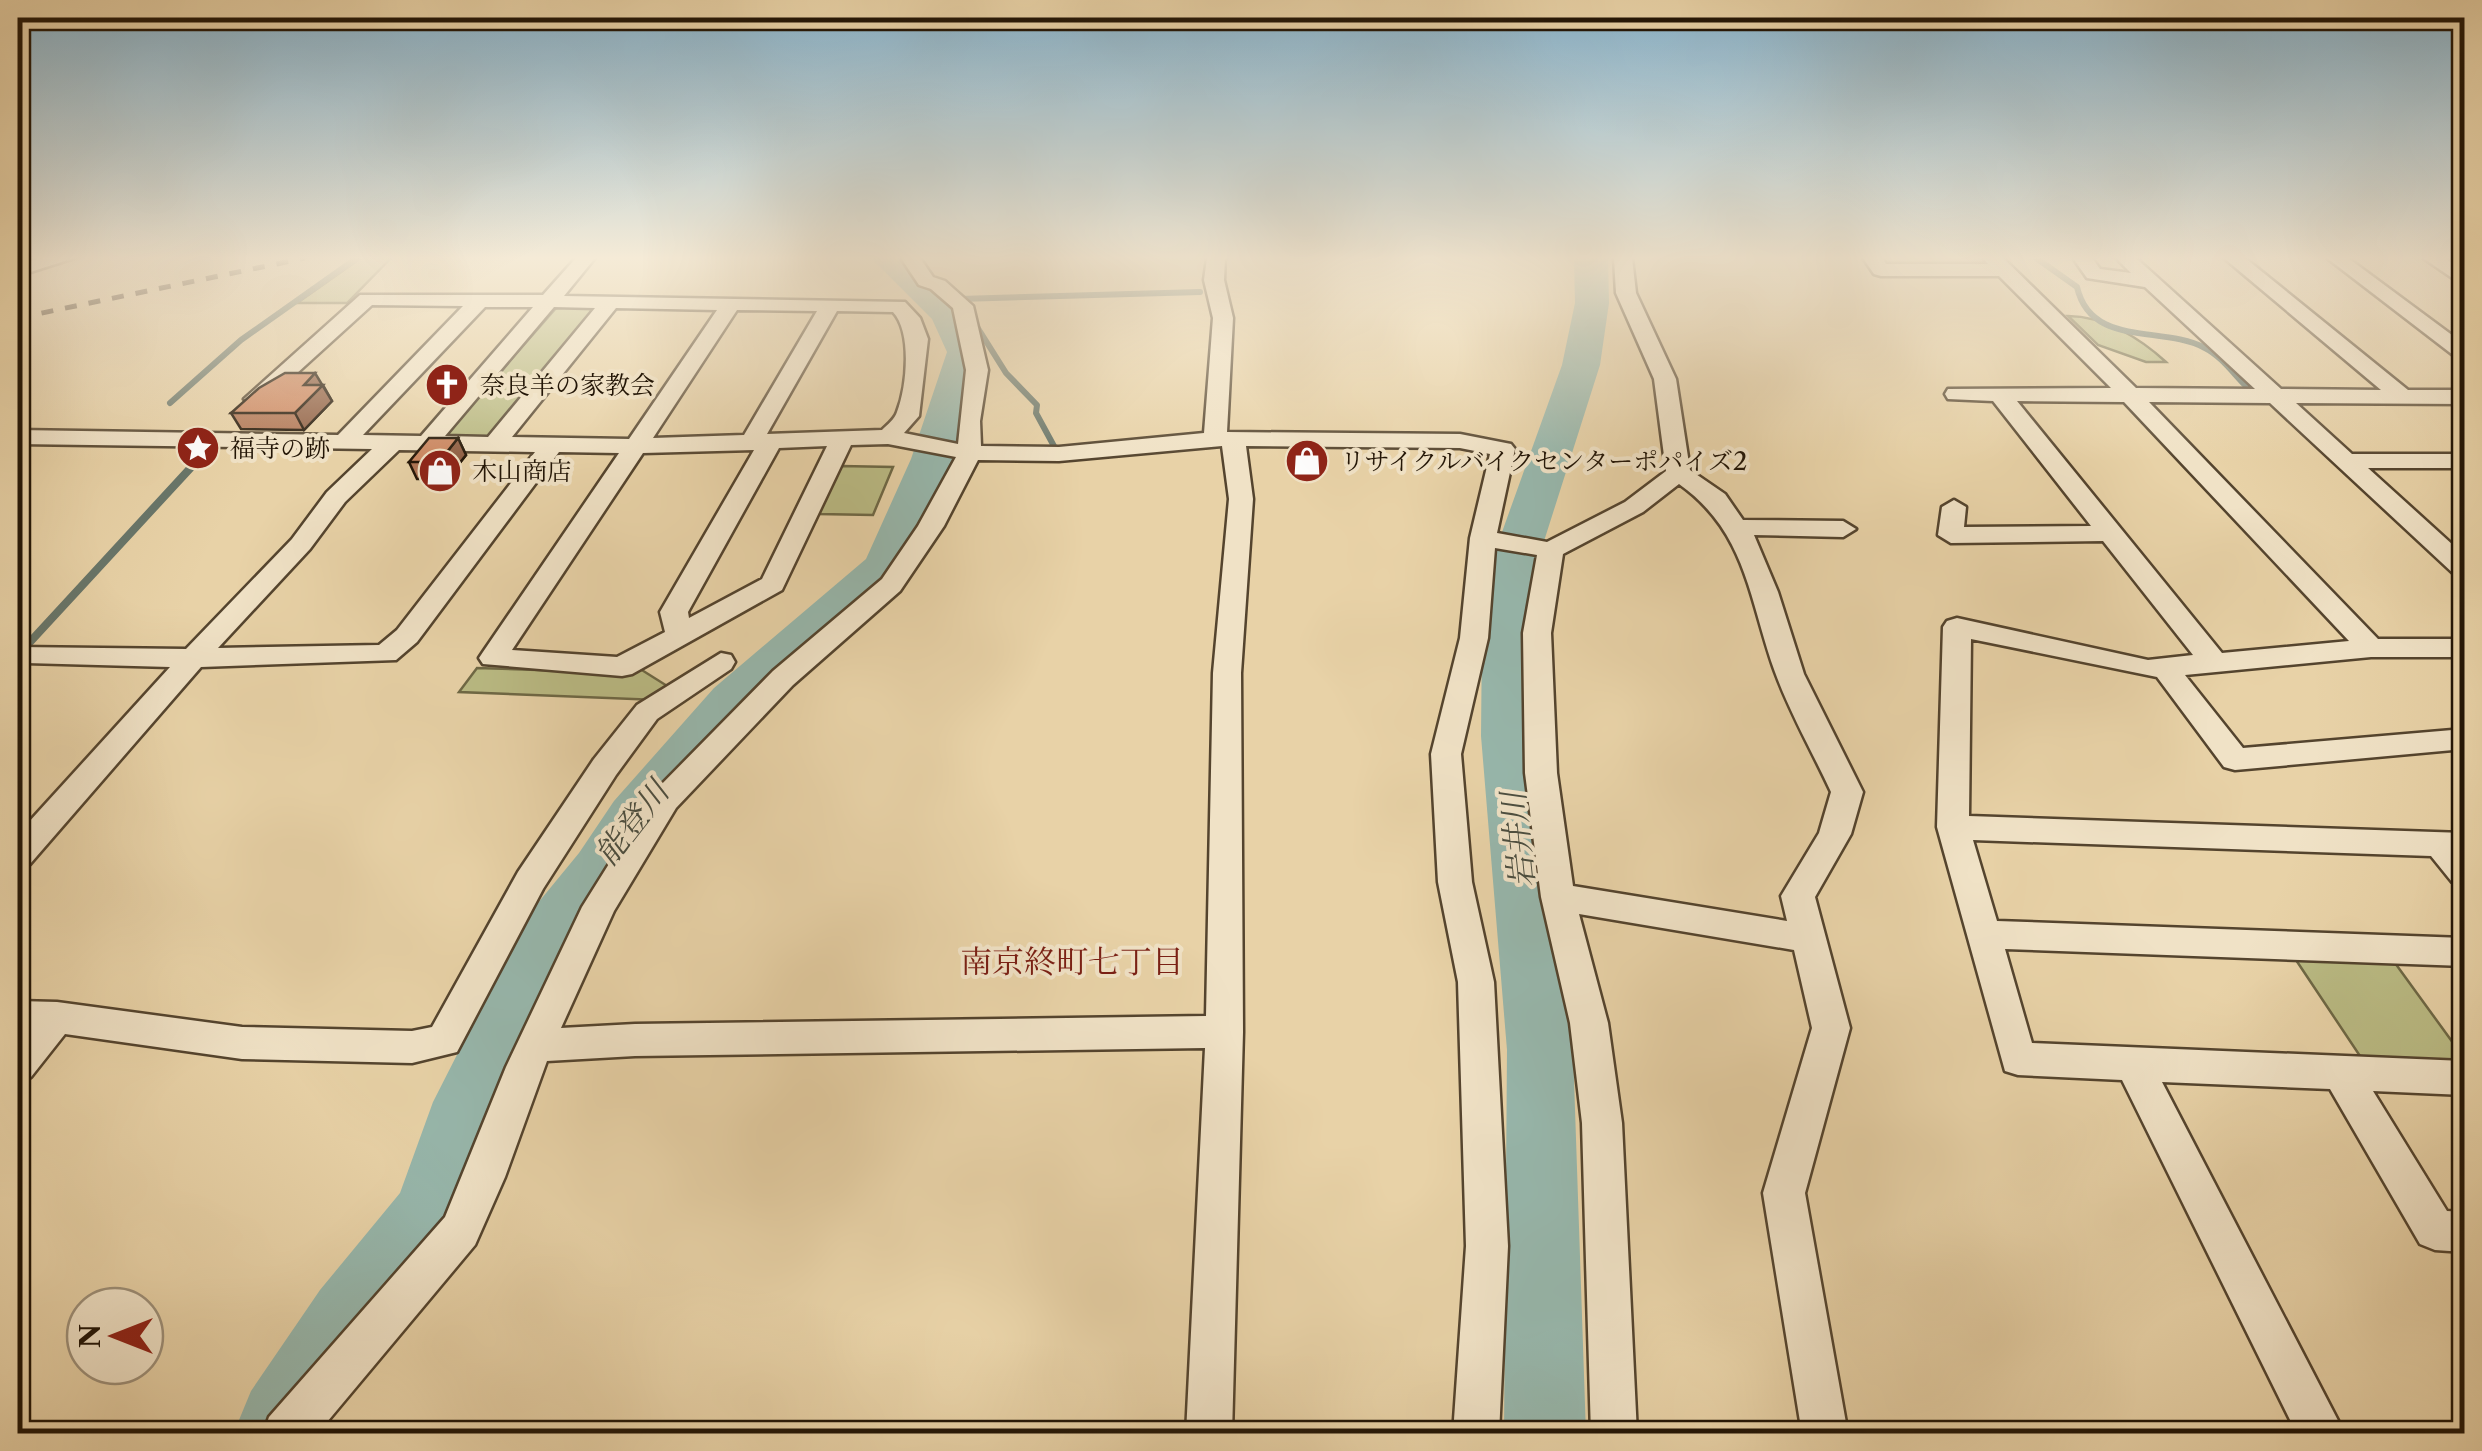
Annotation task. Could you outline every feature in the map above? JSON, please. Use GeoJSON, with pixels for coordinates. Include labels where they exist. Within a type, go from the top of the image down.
{"type":"FeatureCollection","features":[{"type":"Feature","properties":{"kind":"street"},"geometry":{"type":"LineString","coordinates":[[212,438],[336,326]]}},
{"type":"Feature","properties":{"kind":"street"},"geometry":{"type":"LineString","coordinates":[[345,441],[456,326]]}},
{"type":"Feature","properties":{"kind":"street"},"geometry":{"type":"LineString","coordinates":[[426,444],[528,326]]}},
{"type":"Feature","properties":{"kind":"street"},"geometry":{"type":"LineString","coordinates":[[493,446],[591,326]]}},
{"type":"Feature","properties":{"kind":"street"},"geometry":{"type":"LineString","coordinates":[[716,326],[493,658],[622,667],[773,584],[841,441]]}},
{"type":"Feature","properties":{"kind":"street"},"geometry":{"type":"LineString","coordinates":[[680,636],[674,612],[820,326]]}},
{"type":"Feature","properties":{"kind":"street"},"geometry":{"type":"LineString","coordinates":[[898,440],[908,416],[918,339],[913,326]]}},
{"type":"Feature","properties":{"kind":"street"},"geometry":{"type":"LineString","coordinates":[[286,1434],[460,1231],[599,906],[664,800],[783,678],[891,585],[931,526],[964,452],[977,370],[969,326]]}},
{"type":"Feature","properties":{"kind":"street"},"geometry":{"type":"LineString","coordinates":[[1209,1434],[1224,1032],[1227,673],[1241,499],[1224,439],[1223,326]]}},
{"type":"Feature","properties":{"kind":"street"},"geometry":{"type":"LineString","coordinates":[[1641,326],[1666,379],[1678,473],[1716,499],[1736,527],[1765,592],[1790,674],[1847,792],[1836,834],[1798,896],[1831,1028],[1784,1194],[1824,1434]]}},
{"type":"Feature","properties":{"kind":"street"},"geometry":{"type":"LineString","coordinates":[[2060,326],[2371,648]]}},
{"type":"Feature","properties":{"kind":"street"},"geometry":{"type":"LineString","coordinates":[[2198,326],[2464,569]]}},
{"type":"Feature","properties":{"kind":"street"},"geometry":{"type":"LineString","coordinates":[[2316,326],[2402,396]]}},
{"type":"Feature","properties":{"kind":"street"},"geometry":{"type":"LineString","coordinates":[[2426,326],[2464,354]]}},
{"type":"Feature","properties":{"kind":"street"},"geometry":{"type":"LineString","coordinates":[[1956,394],[2464,396]]}},
{"type":"Feature","properties":{"kind":"street"},"geometry":{"type":"LineString","coordinates":[[2000,394],[2213,661]]}},
{"type":"Feature","properties":{"kind":"street"},"geometry":{"type":"LineString","coordinates":[[18,437],[493,446],[898,440],[964,452],[1059,454],[1224,439],[1460,441],[1503,450],[1474,638],[1446,754],[1455,882],[1476,982],[1486,1246],[1476,1434]]}},
{"type":"Feature","properties":{"kind":"street"},"geometry":{"type":"LineString","coordinates":[[18,855],[301,544],[336,498],[392,443]]}},
{"type":"Feature","properties":{"kind":"street"},"geometry":{"type":"LineString","coordinates":[[26,654],[194,658],[386,654],[407,636],[550,446]]}},
{"type":"Feature","properties":{"kind":"street"},"geometry":{"type":"LineString","coordinates":[[2346,461],[2464,461]]}},
{"type":"Feature","properties":{"kind":"street"},"geometry":{"type":"LineString","coordinates":[[1489,539],[1546,549],[1634,507],[1678,473]]}},
{"type":"Feature","properties":{"kind":"street"},"geometry":{"type":"LineString","coordinates":[[1954,507],[1951,535],[2111,534]]}},
{"type":"Feature","properties":{"kind":"street"},"geometry":{"type":"LineString","coordinates":[[1736,527],[1843,529]]}},
{"type":"Feature","properties":{"kind":"street"},"geometry":{"type":"LineString","coordinates":[[2436,544],[2464,544]]}},
{"type":"Feature","properties":{"kind":"street"},"geometry":{"type":"LineString","coordinates":[[1546,549],[1536,633],[1541,773],[1558,897],[1589,1024],[1602,1124],[1614,1434]]}},
{"type":"Feature","properties":{"kind":"street"},"geometry":{"type":"LineString","coordinates":[[2461,651],[2371,648],[2148,669],[1957,627],[1953,828],[2018,1059],[2464,1078]]}},
{"type":"Feature","properties":{"kind":"street"},"geometry":{"type":"LineString","coordinates":[[18,1016],[57,1016],[242,1043],[412,1047],[444,1041],[530,882],[605,766],[647,712],[721,662]]}},
{"type":"Feature","properties":{"kind":"street"},"geometry":{"type":"LineString","coordinates":[[2164,667],[2235,759],[2464,740]]}},
{"type":"Feature","properties":{"kind":"street"},"geometry":{"type":"LineString","coordinates":[[1953,828],[2452,844],[2464,873]]}},
{"type":"Feature","properties":{"kind":"street"},"geometry":{"type":"LineString","coordinates":[[1558,897],[1808,938]]}},
{"type":"Feature","properties":{"kind":"street"},"geometry":{"type":"LineString","coordinates":[[1981,934],[2464,952]]}},
{"type":"Feature","properties":{"kind":"street"},"geometry":{"type":"LineString","coordinates":[[18,1065],[57,1016]]}},
{"type":"Feature","properties":{"kind":"street"},"geometry":{"type":"LineString","coordinates":[[536,1046],[635,1040],[1224,1032]]}},
{"type":"Feature","properties":{"kind":"street"},"geometry":{"type":"LineString","coordinates":[[2133,1064],[2322,1434]]}},
{"type":"Feature","properties":{"kind":"street"},"geometry":{"type":"LineString","coordinates":[[2341,1073],[2435,1230],[2464,1232]]}},
{"type":"Feature","properties":{"kind":"green space"},"geometry":{"type":"Polygon","coordinates":[[[541,326],[585,326],[493,437],[443,437],[541,326]]]}},
{"type":"Feature","properties":{"kind":"green space"},"geometry":{"type":"Polygon","coordinates":[[[2078,326],[2110,326],[2121,330],[2166,362],[2146,362],[2098,345],[2078,326]]]}},
{"type":"Feature","properties":{"kind":"green space"},"geometry":{"type":"Polygon","coordinates":[[[841,466],[893,467],[873,515],[819,514],[841,466]]]}},
{"type":"Feature","properties":{"kind":"green space"},"geometry":{"type":"Polygon","coordinates":[[[637,667],[672,689],[658,700],[459,692],[477,668],[625,673],[637,667]]]}},
{"type":"Feature","properties":{"kind":"green space"},"geometry":{"type":"Polygon","coordinates":[[[2296,960],[2395,963],[2464,1058],[2464,1071],[2368,1068],[2296,960]]]}},
{"type":"Feature","properties":{"kind":"building"},"geometry":{"type":"Polygon","coordinates":[[[285,373],[315,373],[304,385],[323,385],[295,413],[231,413],[259,388],[285,373]]]}},
{"type":"Feature","properties":{"kind":"building"},"geometry":{"type":"Polygon","coordinates":[[[429,438],[458,438],[439,462],[409,462],[429,438]]]}},
{"type":"Feature","properties":{"kind":"waterway"},"geometry":{"type":"LineString","coordinates":[[170,403],[261,326]]}},
{"type":"Feature","properties":{"kind":"waterway","name":"能登川"},"geometry":{"type":"LineString","coordinates":[[280,1420],[347,1317],[429,1213],[467,1102],[550,932],[600,869],[634,816],[732,700],[886,566],[932,459],[965,352],[954,326]]}},
{"type":"Feature","properties":{"kind":"waterway"},"geometry":{"type":"LineString","coordinates":[[976,326],[1006,373],[1037,405],[1036,413],[1055,448]]}},
{"type":"Feature","properties":{"kind":"waterway","name":"岩井川"},"geometry":{"type":"LineString","coordinates":[[1545,1434],[1540,1050],[1507,736],[1506,632],[1515,560],[1581,365],[1588,326]]}},
{"type":"Feature","properties":{"kind":"waterway"},"geometry":{"type":"LineString","coordinates":[[2110,326],[2205,348],[2246,386]]}},
{"type":"Feature","properties":{"kind":"waterway"},"geometry":{"type":"LineString","coordinates":[[180,445],[189,446],[200,457],[193,464]]}},
{"type":"Feature","properties":{"kind":"waterway"},"geometry":{"type":"LineString","coordinates":[[18,655],[196,462]]}},
{"type":"Feature","properties":{"kind":"place","name":"奈良羊の家教会"},"geometry":{"type":"Point","coordinates":[447,385]}},
{"type":"Feature","properties":{"kind":"place","name":"福寺の跡"},"geometry":{"type":"Point","coordinates":[198,448]}},
{"type":"Feature","properties":{"kind":"place","name":"リサイクルバイクセンターポパイズ2"},"geometry":{"type":"Point","coordinates":[1307,461]}},
{"type":"Feature","properties":{"kind":"place","name":"木山商店"},"geometry":{"type":"Point","coordinates":[440,471]}},
{"type":"Feature","properties":{"kind":"district","name":"南京終町七丁目"},"geometry":{"type":"Point","coordinates":[1072,962]}}]}
